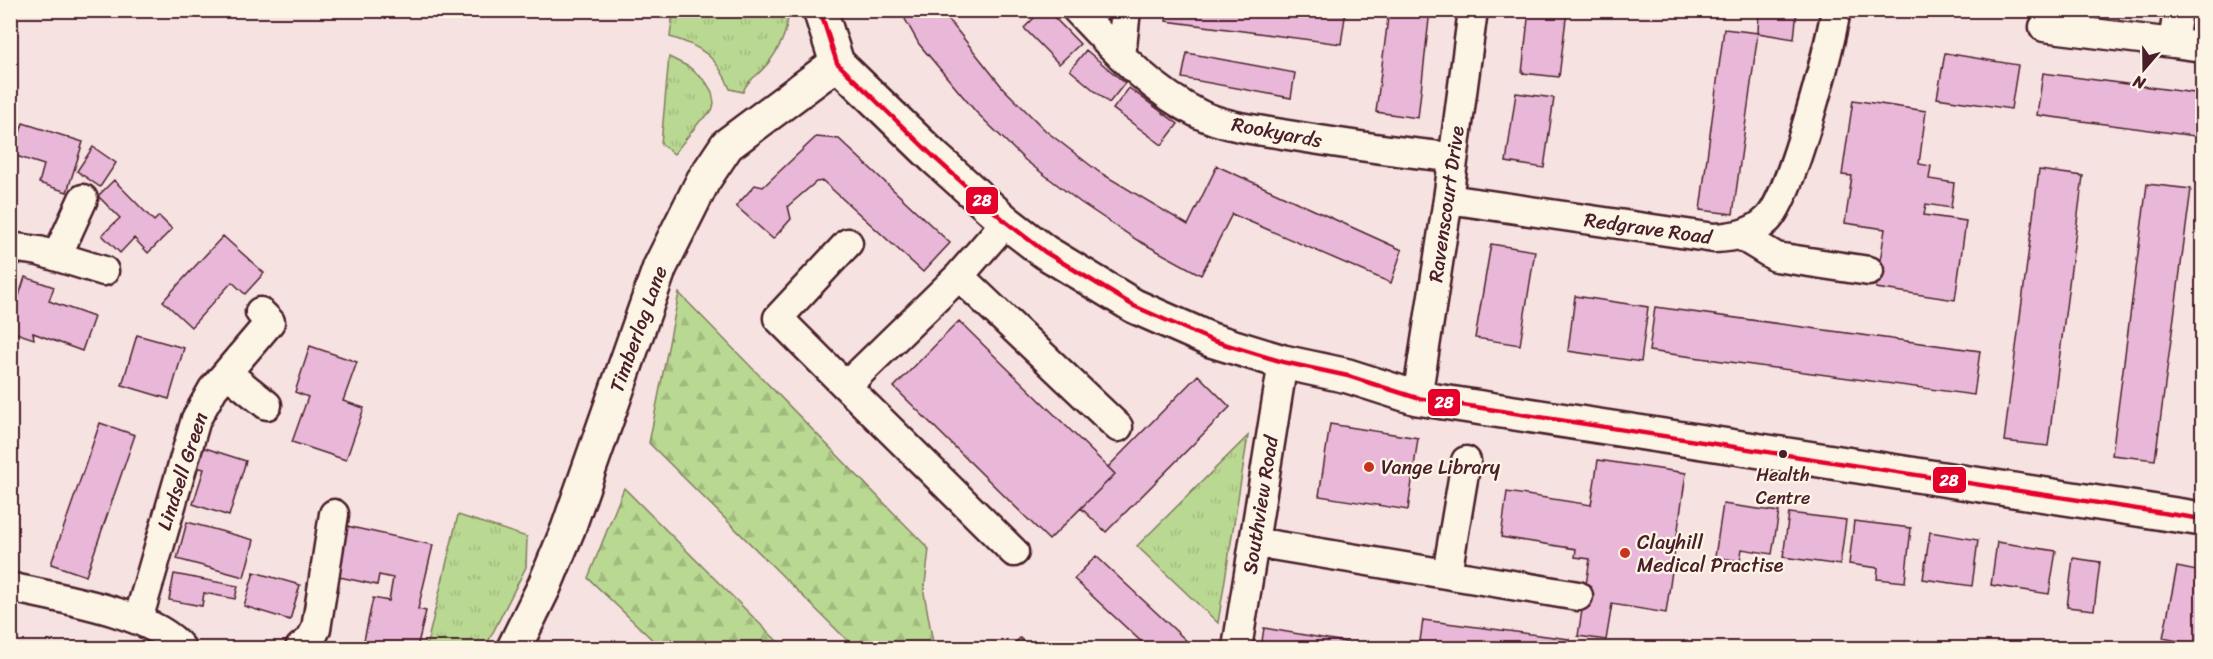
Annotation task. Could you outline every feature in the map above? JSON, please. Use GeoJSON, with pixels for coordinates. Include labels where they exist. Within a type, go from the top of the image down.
{"type":"FeatureCollection","features":[{"type":"Feature","properties":{"kind":"street"},"geometry":{"type":"LineString","coordinates":[[820,10],[837,63],[935,158],[1006,222],[1045,252],[1134,306],[1211,340],[1283,362],[1348,376],[1417,398],[2202,519]]}},
{"type":"Feature","properties":{"kind":"street","name":"Rookyards"},"geometry":{"type":"LineString","coordinates":[[1077,10],[1121,57],[1161,91],[1200,114],[1239,127],[1365,148],[1452,158]]}},
{"type":"Feature","properties":{"kind":"street"},"geometry":{"type":"LineString","coordinates":[[1121,57],[1126,10]]}},
{"type":"Feature","properties":{"kind":"street","name":"Ravenscourt Drive"},"geometry":{"type":"LineString","coordinates":[[1417,398],[1448,199],[1473,10]]}},
{"type":"Feature","properties":{"kind":"street","name":"Redgrave Road"},"geometry":{"type":"LineString","coordinates":[[1448,199],[1714,238],[1740,235],[1755,230],[1769,218],[1780,200],[1794,162],[1826,56],[1836,10]]}},
{"type":"Feature","properties":{"kind":"street"},"geometry":{"type":"LineString","coordinates":[[2173,43],[2178,10]]}},
{"type":"Feature","properties":{"kind":"street"},"geometry":{"type":"LineString","coordinates":[[2044,27],[2202,47]]}},
{"type":"Feature","properties":{"kind":"street","name":"Timberlog Lane"},"geometry":{"type":"LineString","coordinates":[[514,648],[544,587],[568,529],[640,319],[673,237],[703,181],[727,145],[837,63]]}},
{"type":"Feature","properties":{"kind":"street"},"geometry":{"type":"LineString","coordinates":[[57,256],[83,200]]}},
{"type":"Feature","properties":{"kind":"street"},"geometry":{"type":"LineString","coordinates":[[846,386],[959,276],[1006,222]]}},
{"type":"Feature","properties":{"kind":"street"},"geometry":{"type":"LineString","coordinates":[[1740,235],[1776,257],[1869,271]]}},
{"type":"Feature","properties":{"kind":"street"},"geometry":{"type":"LineString","coordinates":[[848,243],[778,318],[1014,552]]}},
{"type":"Feature","properties":{"kind":"street"},"geometry":{"type":"LineString","coordinates":[[10,247],[57,256],[104,272]]}},
{"type":"Feature","properties":{"kind":"street"},"geometry":{"type":"LineString","coordinates":[[959,276],[1118,427]]}},
{"type":"Feature","properties":{"kind":"street","name":"Lindsell Green"},"geometry":{"type":"LineString","coordinates":[[138,620],[196,419],[213,389],[270,322],[260,312]]}},
{"type":"Feature","properties":{"kind":"street","name":"Southview Road"},"geometry":{"type":"LineString","coordinates":[[1237,648],[1283,362]]}},
{"type":"Feature","properties":{"kind":"street"},"geometry":{"type":"LineString","coordinates":[[227,373],[267,405]]}},
{"type":"Feature","properties":{"kind":"street"},"geometry":{"type":"LineString","coordinates":[[1448,574],[1466,461]]}},
{"type":"Feature","properties":{"kind":"street"},"geometry":{"type":"LineString","coordinates":[[300,648],[310,640],[316,629],[334,514]]}},
{"type":"Feature","properties":{"kind":"street"},"geometry":{"type":"LineString","coordinates":[[1254,542],[1578,596]]}},
{"type":"Feature","properties":{"kind":"street"},"geometry":{"type":"LineString","coordinates":[[10,587],[138,620],[159,628],[173,638],[181,648]]}},
{"type":"Feature","properties":{"kind":"green space"},"geometry":{"type":"Polygon","coordinates":[[[673,11],[788,11],[788,19],[784,36],[776,51],[743,92],[730,89],[720,69],[708,55],[700,49],[670,37],[673,11]]]}},
{"type":"Feature","properties":{"kind":"green space"},"geometry":{"type":"Polygon","coordinates":[[[669,57],[689,67],[706,82],[712,92],[714,103],[712,111],[700,121],[674,154],[661,144],[669,57]]]}},
{"type":"Feature","properties":{"kind":"green space"},"geometry":{"type":"Polygon","coordinates":[[[679,293],[929,549],[924,593],[934,648],[855,648],[649,443],[679,293]]]}},
{"type":"Feature","properties":{"kind":"green space"},"geometry":{"type":"Polygon","coordinates":[[[1248,436],[1218,623],[1137,546],[1248,436]]]}},
{"type":"Feature","properties":{"kind":"green space"},"geometry":{"type":"Polygon","coordinates":[[[624,488],[784,648],[661,648],[588,578],[624,488]]]}},
{"type":"Feature","properties":{"kind":"green space"},"geometry":{"type":"Polygon","coordinates":[[[458,515],[527,537],[526,567],[485,648],[426,648],[458,515]]]}},
{"type":"Feature","properties":{"kind":"building"},"geometry":{"type":"Polygon","coordinates":[[[900,10],[941,10],[1003,88],[1046,131],[1099,172],[1188,225],[1217,166],[1402,250],[1391,283],[1232,214],[1201,275],[1137,240],[1080,202],[1025,160],[976,112],[919,44],[900,10]]]}},
{"type":"Feature","properties":{"kind":"building"},"geometry":{"type":"Polygon","coordinates":[[[1042,10],[1047,10],[1080,44],[1059,64],[1024,28],[1042,10]]]}},
{"type":"Feature","properties":{"kind":"building"},"geometry":{"type":"Polygon","coordinates":[[[1167,10],[1346,10],[1341,44],[1166,21],[1167,10]]]}},
{"type":"Feature","properties":{"kind":"building"},"geometry":{"type":"Polygon","coordinates":[[[1389,10],[1430,10],[1418,118],[1376,112],[1389,10]]]}},
{"type":"Feature","properties":{"kind":"building"},"geometry":{"type":"Polygon","coordinates":[[[1529,10],[1567,10],[1559,77],[1522,73],[1529,10]]]}},
{"type":"Feature","properties":{"kind":"building"},"geometry":{"type":"Polygon","coordinates":[[[1759,10],[1797,10],[1794,39],[1758,33],[1759,10]]]}},
{"type":"Feature","properties":{"kind":"building"},"geometry":{"type":"Polygon","coordinates":[[[1724,29],[1758,33],[1733,214],[1700,210],[1724,29]]]}},
{"type":"Feature","properties":{"kind":"building"},"geometry":{"type":"Polygon","coordinates":[[[1086,50],[1125,83],[1109,103],[1070,70],[1086,50]]]}},
{"type":"Feature","properties":{"kind":"building"},"geometry":{"type":"Polygon","coordinates":[[[1187,53],[1295,73],[1291,98],[1182,78],[1187,53]]]}},
{"type":"Feature","properties":{"kind":"building"},"geometry":{"type":"Polygon","coordinates":[[[1945,53],[2018,65],[2011,109],[1937,98],[1945,53]]]}},
{"type":"Feature","properties":{"kind":"building"},"geometry":{"type":"Polygon","coordinates":[[[2043,73],[2202,94],[2202,137],[2037,115],[2043,73]]]}},
{"type":"Feature","properties":{"kind":"building"},"geometry":{"type":"Polygon","coordinates":[[[1129,88],[1178,124],[1162,145],[1113,109],[1129,88]]]}},
{"type":"Feature","properties":{"kind":"building"},"geometry":{"type":"Polygon","coordinates":[[[1516,93],[1554,98],[1544,168],[1506,162],[1516,93]]]}},
{"type":"Feature","properties":{"kind":"building"},"geometry":{"type":"Polygon","coordinates":[[[1853,100],[1926,111],[1919,164],[1931,166],[1929,179],[1954,183],[1951,208],[1926,204],[1924,215],[1966,221],[1955,300],[1876,288],[1885,229],[1845,223],[1852,176],[1842,175],[1853,100]]]}},
{"type":"Feature","properties":{"kind":"building"},"geometry":{"type":"Polygon","coordinates":[[[23,123],[83,142],[67,192],[39,183],[44,165],[13,155],[23,123]]]}},
{"type":"Feature","properties":{"kind":"building"},"geometry":{"type":"Polygon","coordinates":[[[816,137],[839,139],[950,243],[923,272],[823,181],[816,182],[788,206],[791,219],[773,239],[736,206],[755,185],[763,187],[816,137]]]}},
{"type":"Feature","properties":{"kind":"building"},"geometry":{"type":"Polygon","coordinates":[[[93,147],[116,163],[100,187],[77,171],[93,147]]]}},
{"type":"Feature","properties":{"kind":"building"},"geometry":{"type":"Polygon","coordinates":[[[2039,170],[2083,176],[2048,446],[2004,441],[2039,170]]]}},
{"type":"Feature","properties":{"kind":"building"},"geometry":{"type":"Polygon","coordinates":[[[114,180],[154,221],[159,216],[172,229],[148,253],[134,238],[120,253],[102,235],[120,218],[98,196],[114,180]]]}},
{"type":"Feature","properties":{"kind":"building"},"geometry":{"type":"Polygon","coordinates":[[[2147,184],[2191,189],[2155,460],[2112,455],[2147,184]]]}},
{"type":"Feature","properties":{"kind":"building"},"geometry":{"type":"Polygon","coordinates":[[[223,236],[264,273],[245,294],[232,282],[191,327],[163,301],[223,236]]]}},
{"type":"Feature","properties":{"kind":"building"},"geometry":{"type":"Polygon","coordinates":[[[1491,244],[1535,251],[1520,345],[1475,338],[1491,244]]]}},
{"type":"Feature","properties":{"kind":"building"},"geometry":{"type":"Polygon","coordinates":[[[25,277],[54,287],[49,301],[94,317],[82,351],[33,333],[34,339],[10,331],[10,296],[18,299],[25,277]]]}},
{"type":"Feature","properties":{"kind":"building"},"geometry":{"type":"Polygon","coordinates":[[[1575,296],[1648,307],[1641,362],[1568,351],[1575,296]]]}},
{"type":"Feature","properties":{"kind":"building"},"geometry":{"type":"Polygon","coordinates":[[[1655,307],[1980,351],[1974,395],[1649,351],[1655,307]]]}},
{"type":"Feature","properties":{"kind":"building"},"geometry":{"type":"Polygon","coordinates":[[[959,321],[1115,474],[1049,540],[894,387],[959,321]]]}},
{"type":"Feature","properties":{"kind":"building"},"geometry":{"type":"Polygon","coordinates":[[[137,335],[184,348],[169,399],[122,385],[137,335]]]}},
{"type":"Feature","properties":{"kind":"building"},"geometry":{"type":"Polygon","coordinates":[[[310,346],[357,362],[343,401],[364,408],[346,460],[292,442],[308,397],[295,392],[310,346]]]}},
{"type":"Feature","properties":{"kind":"building"},"geometry":{"type":"Polygon","coordinates":[[[1198,375],[1230,407],[1106,532],[1081,508],[1115,474],[1108,467],[1198,375]]]}},
{"type":"Feature","properties":{"kind":"building"},"geometry":{"type":"Polygon","coordinates":[[[100,423],[135,435],[86,576],[51,564],[100,423]]]}},
{"type":"Feature","properties":{"kind":"building","name":"Vange Library"},"geometry":{"type":"Polygon","coordinates":[[[1330,424],[1418,438],[1408,510],[1319,496],[1330,424]]]}},
{"type":"Feature","properties":{"kind":"building"},"geometry":{"type":"Polygon","coordinates":[[[202,447],[246,461],[229,516],[193,504],[204,469],[196,467],[202,447]]]}},
{"type":"Feature","properties":{"kind":"building","name":"Clayhill Medical Practise"},"geometry":{"type":"Polygon","coordinates":[[[1598,460],[1686,473],[1666,613],[1612,604],[1606,640],[1578,636],[1590,559],[1575,557],[1576,549],[1501,537],[1507,492],[1591,505],[1598,460]]]}},
{"type":"Feature","properties":{"kind":"building"},"geometry":{"type":"Polygon","coordinates":[[[1723,504],[1779,512],[1772,554],[1742,549],[1740,561],[1715,557],[1723,504]]]}},
{"type":"Feature","properties":{"kind":"building"},"geometry":{"type":"Polygon","coordinates":[[[1789,513],[1846,520],[1840,565],[1783,557],[1789,513]]]}},
{"type":"Feature","properties":{"kind":"building"},"geometry":{"type":"Polygon","coordinates":[[[1854,521],[1911,528],[1905,582],[1877,579],[1878,568],[1849,564],[1854,521]]]}},
{"type":"Feature","properties":{"kind":"building"},"geometry":{"type":"Polygon","coordinates":[[[187,522],[254,540],[244,577],[177,559],[187,522]]]}},
{"type":"Feature","properties":{"kind":"building"},"geometry":{"type":"Polygon","coordinates":[[[342,525],[433,545],[418,609],[426,611],[417,648],[378,648],[363,645],[373,598],[389,601],[393,578],[379,575],[377,585],[330,575],[342,525]]]}},
{"type":"Feature","properties":{"kind":"building"},"geometry":{"type":"Polygon","coordinates":[[[1930,532],[1978,540],[1972,586],[1923,579],[1930,532]]]}},
{"type":"Feature","properties":{"kind":"building"},"geometry":{"type":"Polygon","coordinates":[[[1997,542],[2056,551],[2049,594],[1991,585],[1997,542]]]}},
{"type":"Feature","properties":{"kind":"building"},"geometry":{"type":"Polygon","coordinates":[[[1096,556],[1191,645],[1188,648],[1148,648],[1074,579],[1096,556]]]}},
{"type":"Feature","properties":{"kind":"building"},"geometry":{"type":"Polygon","coordinates":[[[2073,558],[2100,562],[2094,610],[2067,607],[2073,558]]]}},
{"type":"Feature","properties":{"kind":"building"},"geometry":{"type":"Polygon","coordinates":[[[2177,567],[2202,572],[2202,646],[2163,638],[2177,567]]]}},
{"type":"Feature","properties":{"kind":"building"},"geometry":{"type":"Polygon","coordinates":[[[254,572],[300,585],[290,620],[244,606],[254,572]]]}},
{"type":"Feature","properties":{"kind":"building"},"geometry":{"type":"Polygon","coordinates":[[[174,574],[238,586],[235,599],[204,593],[202,606],[169,600],[174,574]]]}},
{"type":"Feature","properties":{"kind":"building"},"geometry":{"type":"Polygon","coordinates":[[[1423,620],[1569,639],[1568,648],[1419,648],[1423,620]]]}},
{"type":"Feature","properties":{"kind":"building"},"geometry":{"type":"Polygon","coordinates":[[[1264,628],[1346,642],[1345,648],[1261,648],[1264,628]]]}},
{"type":"Feature","properties":{"kind":"building"},"geometry":{"type":"Polygon","coordinates":[[[1020,638],[1031,648],[1010,648],[1020,638]]]}},
{"type":"Feature","properties":{"kind":"building"},"geometry":{"type":"Polygon","coordinates":[[[96,642],[116,648],[94,648],[96,642]]]}},
{"type":"Feature","properties":{"kind":"transit line","name":"28"},"geometry":{"type":"LineString","coordinates":[[820,10],[837,63],[935,158],[1006,222],[1045,252],[1134,306],[1211,340],[1283,362],[1348,376],[1417,398],[2202,519]]}},
{"type":"Feature","properties":{"kind":"place","name":"Health Centre"},"geometry":{"type":"Point","coordinates":[1783,454]}},
{"type":"Feature","properties":{"kind":"place","name":"Vange Library"},"geometry":{"type":"Point","coordinates":[1369,467]}},
{"type":"Feature","properties":{"kind":"place","name":"Clayhill Medical Practise"},"geometry":{"type":"Point","coordinates":[1625,553]}}]}
